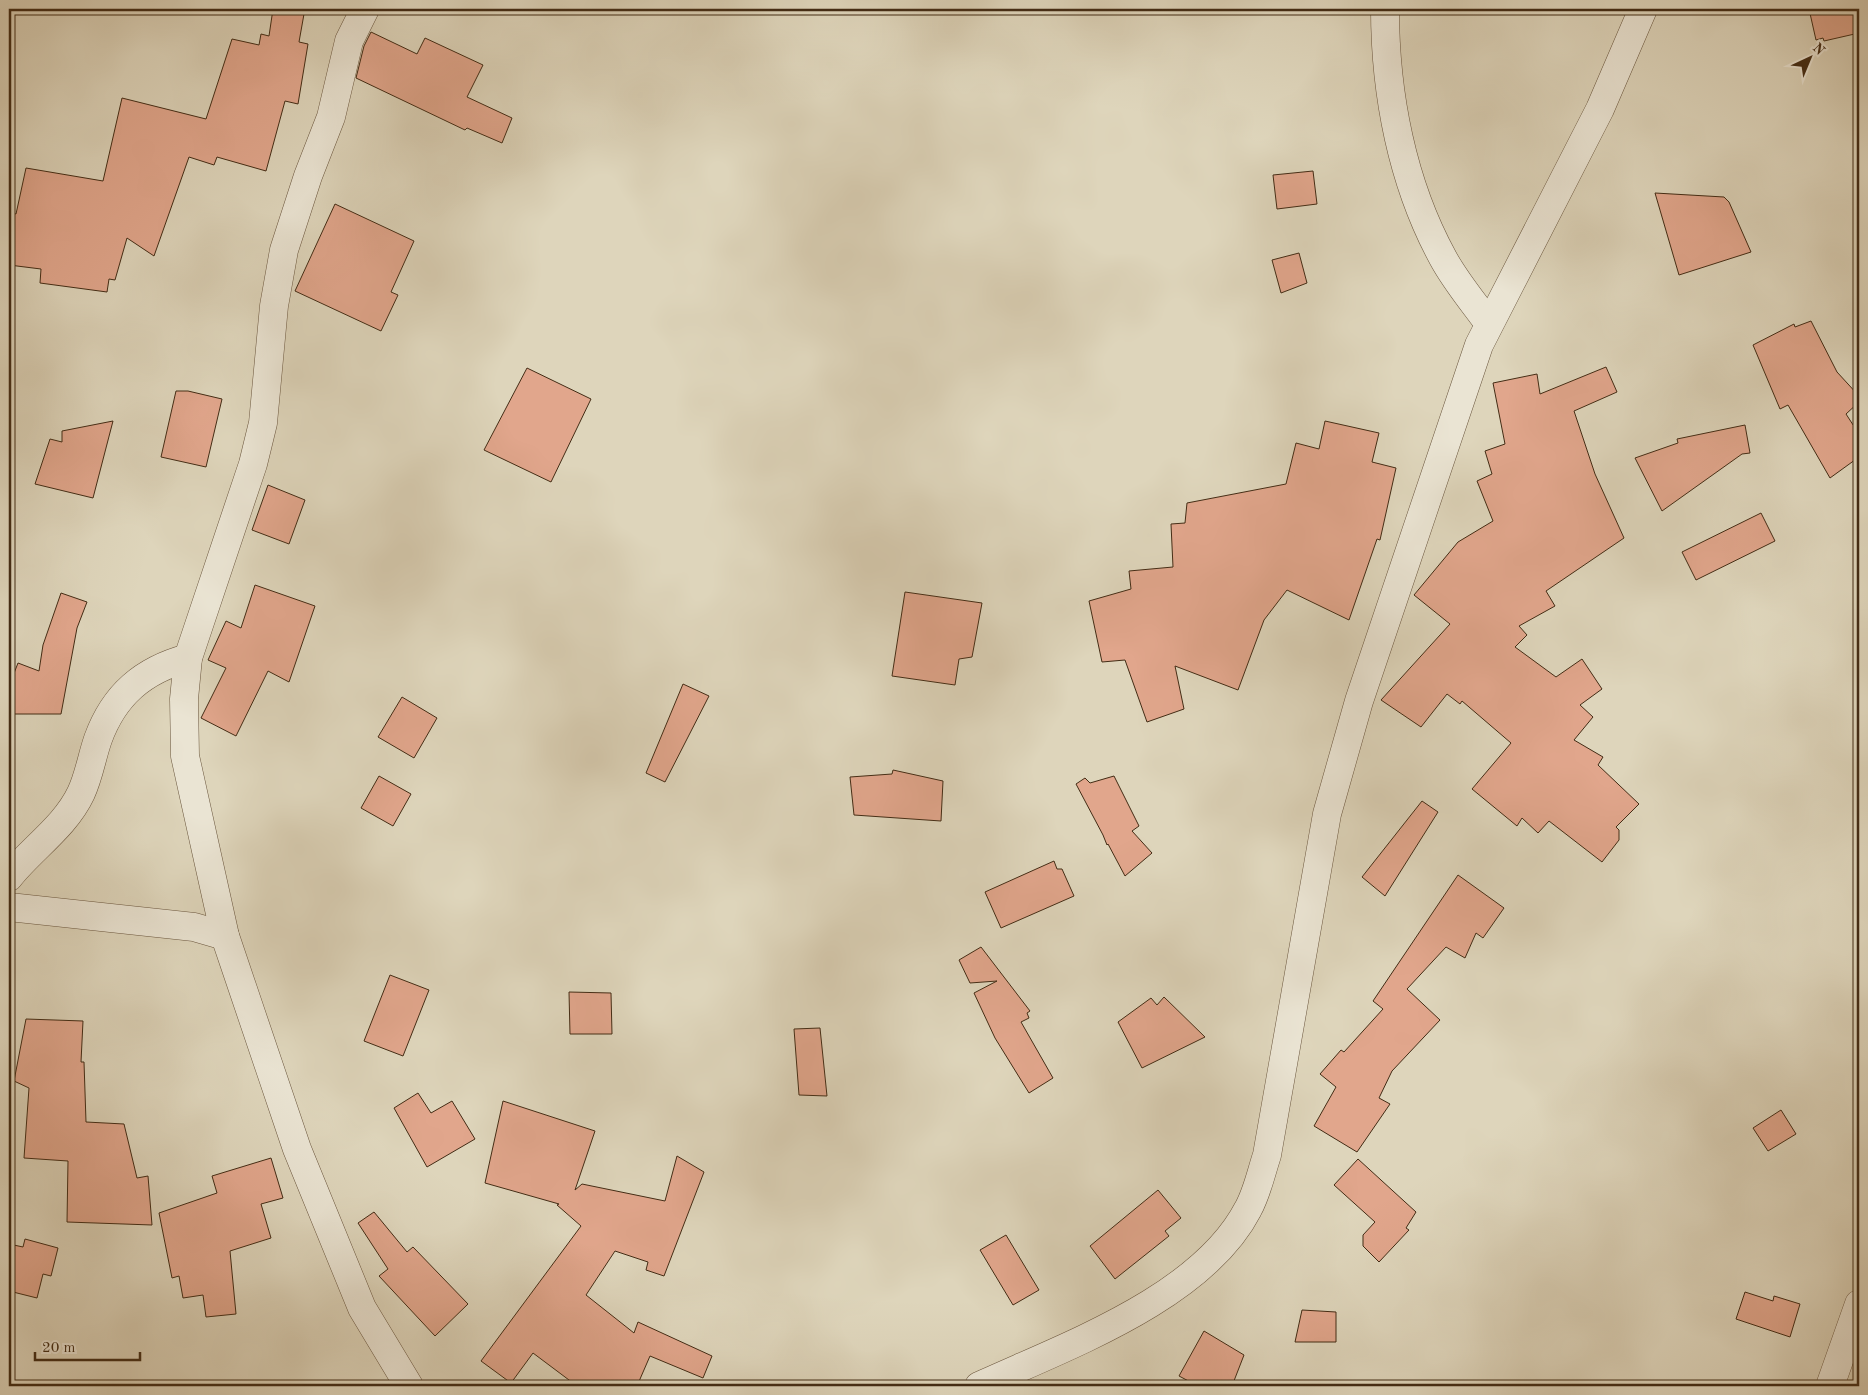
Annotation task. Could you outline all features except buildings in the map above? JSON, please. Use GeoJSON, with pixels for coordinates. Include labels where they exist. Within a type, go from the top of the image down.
{"type":"FeatureCollection","features":[{"type":"Feature","properties":{"kind":"street"},"geometry":{"type":"LineString","coordinates":[[364,9],[349,41],[331,117],[308,176],[284,250],[274,306],[263,423],[236,521],[195,632],[188,658],[184,699],[185,756],[226,936],[297,1149],[362,1308],[409,1386]]}},
{"type":"Feature","properties":{"kind":"street"},"geometry":{"type":"LineString","coordinates":[[1385,9],[1385,54],[1395,124],[1421,214],[1444,260],[1489,324]]}},
{"type":"Feature","properties":{"kind":"street"},"geometry":{"type":"LineString","coordinates":[[979,1386],[1112,1324],[1185,1281],[1223,1246],[1248,1209],[1268,1155],[1327,814],[1359,702],[1479,345],[1600,109],[1643,9]]}},
{"type":"Feature","properties":{"kind":"street"},"geometry":{"type":"LineString","coordinates":[[9,877],[68,814],[77,800],[108,715],[124,695],[145,676],[163,664],[188,658]]}},
{"type":"Feature","properties":{"kind":"street"},"geometry":{"type":"LineString","coordinates":[[9,907],[185,926],[226,936]]}},
{"type":"Feature","properties":{"kind":"street"},"geometry":{"type":"LineString","coordinates":[[1830,1386],[1859,1304]]}}]}
